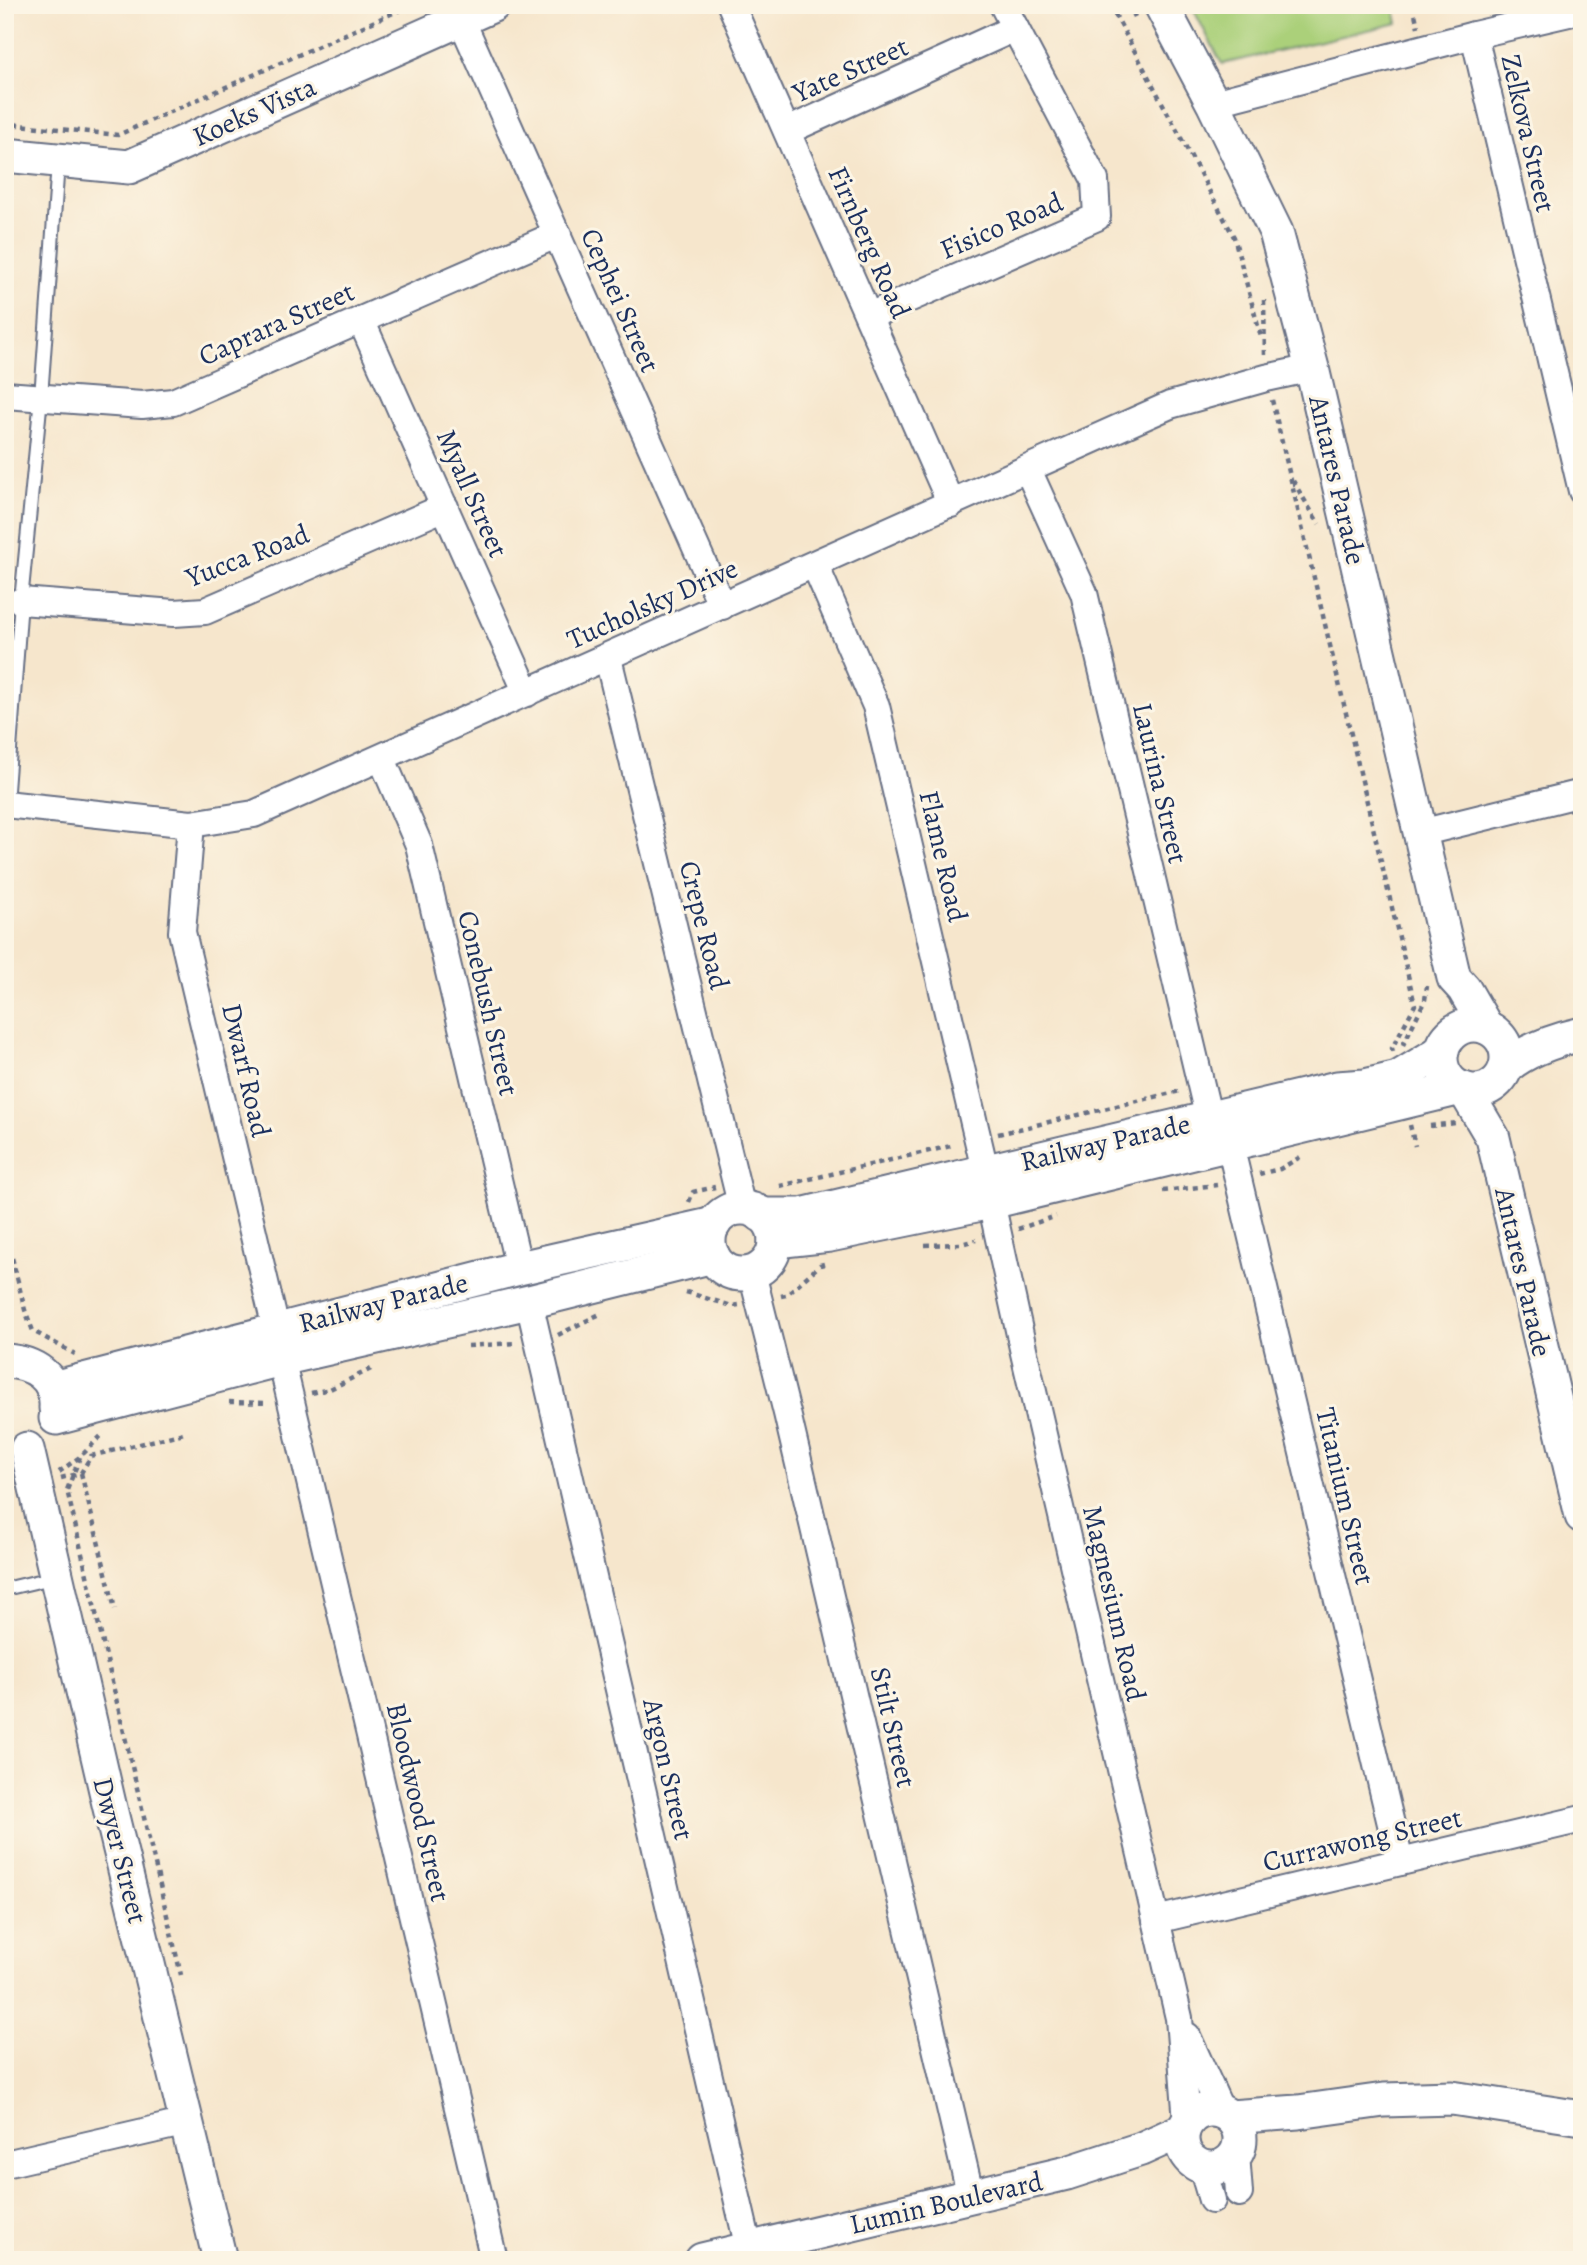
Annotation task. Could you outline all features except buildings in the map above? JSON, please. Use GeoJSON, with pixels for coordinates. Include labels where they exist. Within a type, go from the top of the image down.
{"type":"FeatureCollection","features":[{"type":"Feature","properties":{"kind":"street","name":"Koeks Vista"},"geometry":{"type":"LineString","coordinates":[[5,155],[129,167],[493,5]]}},
{"type":"Feature","properties":{"kind":"street","name":"Firnberg Road"},"geometry":{"type":"LineString","coordinates":[[731,5],[951,504]]}},
{"type":"Feature","properties":{"kind":"street"},"geometry":{"type":"LineString","coordinates":[[1213,103],[1474,35],[1523,18],[1582,10]]}},
{"type":"Feature","properties":{"kind":"street","name":"Antares Parade"},"geometry":{"type":"LineString","coordinates":[[1148,11],[1213,103],[1276,232],[1312,368],[1420,832],[1441,981],[1449,993],[1444,1046]]}},
{"type":"Feature","properties":{"kind":"street","name":"Yate Street"},"geometry":{"type":"LineString","coordinates":[[787,131],[1009,17]]}},
{"type":"Feature","properties":{"kind":"street","name":"Fisico Road"},"geometry":{"type":"LineString","coordinates":[[869,316],[1097,217],[1095,180],[1009,17]]}},
{"type":"Feature","properties":{"kind":"street","name":"Cephei Street"},"geometry":{"type":"LineString","coordinates":[[461,19],[722,606]]}},
{"type":"Feature","properties":{"kind":"street","name":"Zelkova Street"},"geometry":{"type":"LineString","coordinates":[[1474,35],[1582,491]]}},
{"type":"Feature","properties":{"kind":"street","name":"Caprara Street"},"geometry":{"type":"LineString","coordinates":[[5,395],[142,405],[173,402],[558,234]]}},
{"type":"Feature","properties":{"kind":"street","name":"Myall Street"},"geometry":{"type":"LineString","coordinates":[[361,320],[527,693]]}},
{"type":"Feature","properties":{"kind":"street","name":"Tucholsky Drive"},"geometry":{"type":"LineString","coordinates":[[5,804],[191,824],[254,814],[1170,405],[1312,368]]}},
{"type":"Feature","properties":{"kind":"street","name":"Laurina Street"},"geometry":{"type":"LineString","coordinates":[[1028,470],[1084,593],[1209,1119]]}},
{"type":"Feature","properties":{"kind":"street","name":"Yucca Road"},"geometry":{"type":"LineString","coordinates":[[21,601],[174,613],[205,611],[445,507]]}},
{"type":"Feature","properties":{"kind":"street","name":"Flame Road"},"geometry":{"type":"LineString","coordinates":[[816,565],[876,706],[985,1170]]}},
{"type":"Feature","properties":{"kind":"street","name":"Crepe Road"},"geometry":{"type":"LineString","coordinates":[[608,658],[748,1222]]}},
{"type":"Feature","properties":{"kind":"street","name":"Conebush Street"},"geometry":{"type":"LineString","coordinates":[[382,759],[419,845],[519,1268]]}},
{"type":"Feature","properties":{"kind":"street"},"geometry":{"type":"LineString","coordinates":[[1420,832],[1582,793]]}},
{"type":"Feature","properties":{"kind":"street","name":"Dwarf Road"},"geometry":{"type":"LineString","coordinates":[[191,824],[182,932],[279,1344]]}},
{"type":"Feature","properties":{"kind":"street","name":"Antares Parade"},"geometry":{"type":"LineString","coordinates":[[1441,981],[1464,989],[1490,1029]]}},
{"type":"Feature","properties":{"kind":"street"},"geometry":{"type":"LineString","coordinates":[[1471,1025],[1523,1036],[1574,1036],[1516,1058],[1493,1085],[1483,1090],[1462,1088],[1451,1082],[1444,1073],[1441,1062],[1444,1046],[1454,1032],[1471,1025]]}},
{"type":"Feature","properties":{"kind":"street"},"geometry":{"type":"LineString","coordinates":[[1490,1029],[1506,1047],[1505,1069]]}},
{"type":"Feature","properties":{"kind":"street","name":"Railway Parade"},"geometry":{"type":"LineString","coordinates":[[54,1403],[279,1344],[519,1268],[748,1222],[801,1215],[1337,1088],[1365,1086],[1398,1078],[1444,1046]]}},
{"type":"Feature","properties":{"kind":"street","name":"Antares Parade"},"geometry":{"type":"LineString","coordinates":[[1496,1150],[1504,1112],[1505,1069]]}},
{"type":"Feature","properties":{"kind":"street","name":"Antares Parade"},"geometry":{"type":"LineString","coordinates":[[1462,1088],[1483,1117],[1493,1138],[1582,1516]]}},
{"type":"Feature","properties":{"kind":"street","name":"Railway Parade"},"geometry":{"type":"LineString","coordinates":[[748,1222],[830,1235],[991,1202],[1462,1088]]}},
{"type":"Feature","properties":{"kind":"street","name":"Titanium Street"},"geometry":{"type":"LineString","coordinates":[[1230,1144],[1400,1862]]}},
{"type":"Feature","properties":{"kind":"street","name":"Magnesium Road"},"geometry":{"type":"LineString","coordinates":[[991,1202],[1179,2018],[1185,2126]]}},
{"type":"Feature","properties":{"kind":"street"},"geometry":{"type":"LineString","coordinates":[[748,1222],[774,1252],[761,1268],[756,1288],[740,1274],[719,1266],[713,1256],[709,1246],[710,1234],[748,1222]]}},
{"type":"Feature","properties":{"kind":"street","name":"Railway Parade"},"geometry":{"type":"LineString","coordinates":[[279,1344],[529,1302],[713,1256]]}},
{"type":"Feature","properties":{"kind":"street","name":"Stilt Street"},"geometry":{"type":"LineString","coordinates":[[756,1288],[971,2197]]}},
{"type":"Feature","properties":{"kind":"street","name":"Argon Street"},"geometry":{"type":"LineString","coordinates":[[529,1302],[749,2249]]}},
{"type":"Feature","properties":{"kind":"street","name":"Bloodwood Street"},"geometry":{"type":"LineString","coordinates":[[279,1344],[494,2260]]}},
{"type":"Feature","properties":{"kind":"street"},"geometry":{"type":"LineString","coordinates":[[5,1361],[34,1366],[45,1376],[54,1403],[49,1431],[25,1466]]}},
{"type":"Feature","properties":{"kind":"street","name":"Dwyer Street"},"geometry":{"type":"LineString","coordinates":[[25,1466],[56,1577],[218,2257]]}},
{"type":"Feature","properties":{"kind":"street","name":"Currawong Street"},"geometry":{"type":"LineString","coordinates":[[1156,1920],[1582,1819]]}},
{"type":"Feature","properties":{"kind":"street","name":"Magnesium Road"},"geometry":{"type":"LineString","coordinates":[[1179,2018],[1232,2132],[1239,2193]]}},
{"type":"Feature","properties":{"kind":"street"},"geometry":{"type":"LineString","coordinates":[[1232,2132],[1298,2112],[1384,2100],[1452,2098],[1582,2118]]}},
{"type":"Feature","properties":{"kind":"street"},"geometry":{"type":"LineString","coordinates":[[1212,2200],[1198,2165],[1184,2149],[1185,2126],[1203,2111],[1232,2132]]}},
{"type":"Feature","properties":{"kind":"street"},"geometry":{"type":"LineString","coordinates":[[5,2164],[187,2122]]}},
{"type":"Feature","properties":{"kind":"street","name":"Lumin Boulevard"},"geometry":{"type":"LineString","coordinates":[[702,2260],[1067,2173],[1141,2149],[1185,2126]]}},
{"type":"Feature","properties":{"kind":"street"},"geometry":{"type":"LineString","coordinates":[[1198,2165],[1211,2168],[1230,2161],[1232,2132]]}},
{"type":"Feature","properties":{"kind":"street","name":"Lumin Boulevard"},"geometry":{"type":"LineString","coordinates":[[1067,2173],[1198,2165]]}},
{"type":"Feature","properties":{"kind":"lane"},"geometry":{"type":"LineString","coordinates":[[5,804],[41,397],[58,160]]}},
{"type":"Feature","properties":{"kind":"lane"},"geometry":{"type":"LineString","coordinates":[[5,1589],[56,1577]]}},
{"type":"Feature","properties":{"kind":"path"},"geometry":{"type":"LineString","coordinates":[[5,120],[18,125],[118,135],[411,5]]}},
{"type":"Feature","properties":{"kind":"path"},"geometry":{"type":"LineString","coordinates":[[1110,5],[1234,237],[1264,345]]}},
{"type":"Feature","properties":{"kind":"path"},"geometry":{"type":"LineString","coordinates":[[1129,5],[1148,11]]}},
{"type":"Feature","properties":{"kind":"path"},"geometry":{"type":"LineString","coordinates":[[1264,288],[1266,378],[1415,1005]]}},
{"type":"Feature","properties":{"kind":"path"},"geometry":{"type":"LineString","coordinates":[[1290,477],[1319,523],[1322,536]]}},
{"type":"Feature","properties":{"kind":"path"},"geometry":{"type":"LineString","coordinates":[[1405,1074],[1402,1063],[1404,1041],[1425,1000],[1441,981]]}},
{"type":"Feature","properties":{"kind":"path"},"geometry":{"type":"LineString","coordinates":[[1399,1131],[1460,1123]]}},
{"type":"Feature","properties":{"kind":"path"},"geometry":{"type":"LineString","coordinates":[[1156,1192],[1182,1187],[1210,1187],[1280,1169],[1313,1153]]}},
{"type":"Feature","properties":{"kind":"path"},"geometry":{"type":"LineString","coordinates":[[922,1245],[961,1244],[1035,1224],[1067,1212]]}},
{"type":"Feature","properties":{"kind":"path"},"geometry":{"type":"LineString","coordinates":[[5,1229],[25,1310],[33,1331],[82,1358],[89,1394],[107,1430],[81,1457],[52,1478],[25,1466]]}},
{"type":"Feature","properties":{"kind":"path"},"geometry":{"type":"LineString","coordinates":[[675,1295],[687,1292],[732,1306],[756,1288],[786,1295],[820,1265],[832,1263]]}},
{"type":"Feature","properties":{"kind":"path"},"geometry":{"type":"LineString","coordinates":[[457,1346],[510,1344],[563,1334],[599,1314],[611,1311]]}},
{"type":"Feature","properties":{"kind":"path"},"geometry":{"type":"LineString","coordinates":[[217,1402],[270,1404],[330,1389],[380,1366]]}},
{"type":"Feature","properties":{"kind":"path"},"geometry":{"type":"LineString","coordinates":[[25,1466],[74,1475],[81,1473],[92,1456],[184,1433]]}},
{"type":"Feature","properties":{"kind":"path"},"geometry":{"type":"LineString","coordinates":[[81,1457],[67,1490],[182,1976]]}},
{"type":"Feature","properties":{"kind":"path"},"geometry":{"type":"LineString","coordinates":[[81,1473],[115,1609]]}},
{"type":"Feature","properties":{"kind":"green space"},"geometry":{"type":"Polygon","coordinates":[[[1191,5],[1394,5],[1398,23],[1222,64],[1191,5]]]}}]}
